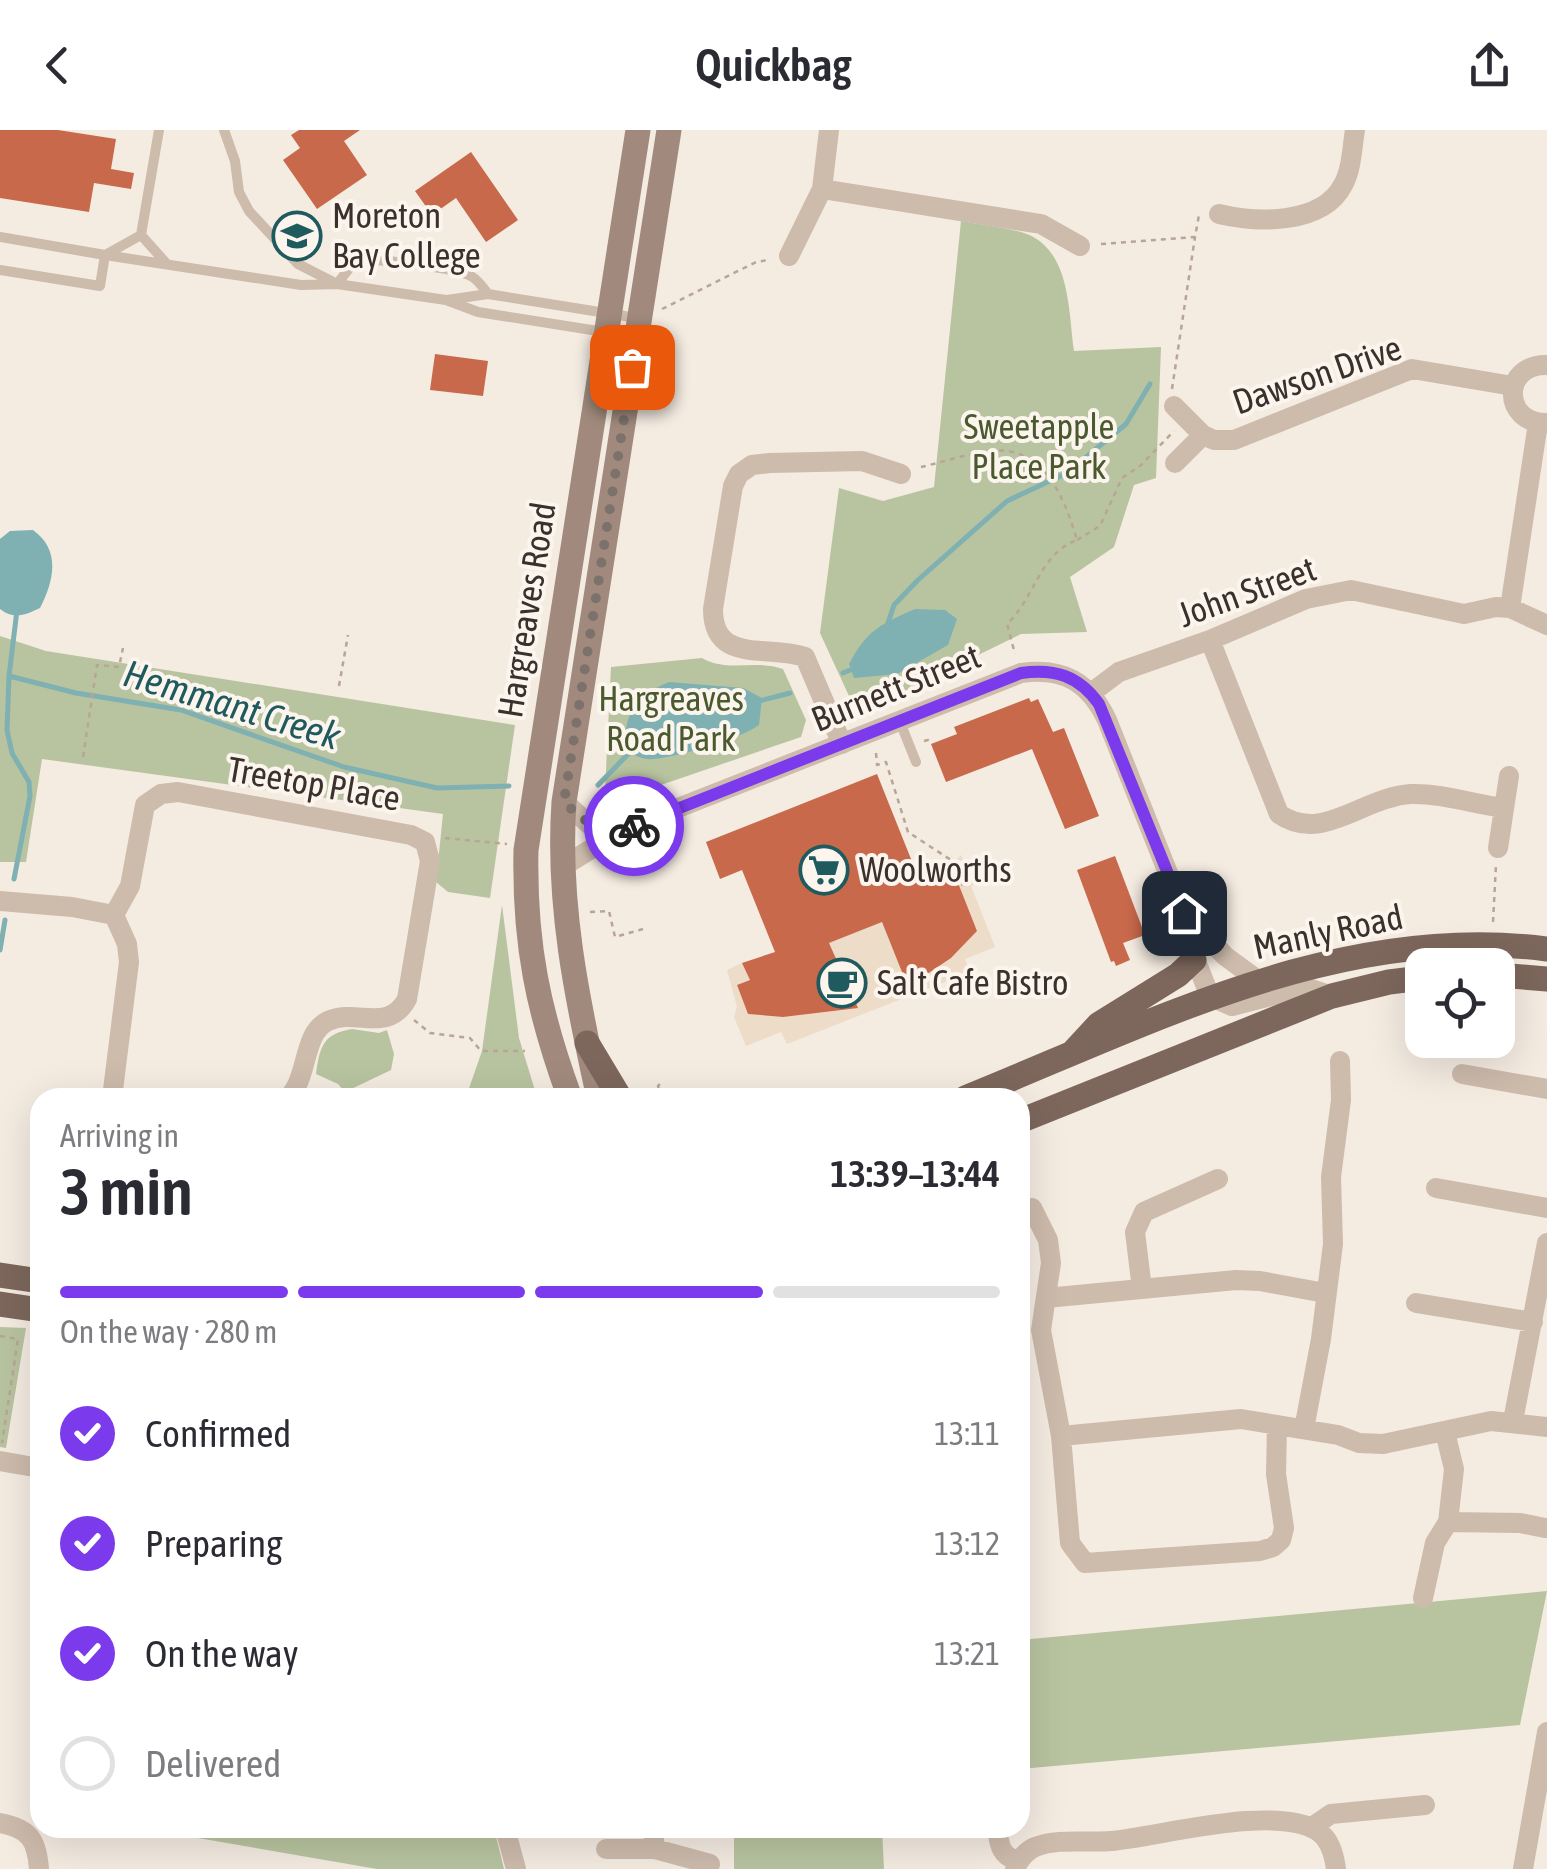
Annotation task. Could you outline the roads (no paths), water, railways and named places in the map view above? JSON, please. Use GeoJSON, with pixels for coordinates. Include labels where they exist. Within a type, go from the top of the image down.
{"type":"FeatureCollection","features":[{"type":"Feature","properties":{"kind":"main road","name":"Hargreaves Road"},"geometry":{"type":"LineString","coordinates":[[566,1088],[545,1028],[531,962],[526,922],[526,850],[638,130]]}},
{"type":"Feature","properties":{"kind":"main road","name":"Hargreaves Road"},"geometry":{"type":"LineString","coordinates":[[598,1088],[565,922],[564,802],[646,322],[669,130]]}},
{"type":"Feature","properties":{"kind":"main road","name":"Manly Road"},"geometry":{"type":"LineString","coordinates":[[990,1088],[1259,981],[1333,960],[1456,944],[1547,949]]}},
{"type":"Feature","properties":{"kind":"main road"},"geometry":{"type":"LineString","coordinates":[[1071,1055],[1099,1024],[1178,975],[1194,960]]}},
{"type":"Feature","properties":{"kind":"main road"},"geometry":{"type":"LineString","coordinates":[[1515,976],[1547,979]]}},
{"type":"Feature","properties":{"kind":"main road","name":"Manly Road"},"geometry":{"type":"LineString","coordinates":[[1030,1117],[1332,996],[1405,980]]}},
{"type":"Feature","properties":{"kind":"main road"},"geometry":{"type":"LineString","coordinates":[[587,1043],[614,1088]]}},
{"type":"Feature","properties":{"kind":"main road"},"geometry":{"type":"LineString","coordinates":[[0,1274],[30,1279]]}},
{"type":"Feature","properties":{"kind":"main road"},"geometry":{"type":"LineString","coordinates":[[0,1304],[30,1308]]}},
{"type":"Feature","properties":{"kind":"street"},"geometry":{"type":"LineString","coordinates":[[789,256],[822,189],[829,130]]}},
{"type":"Feature","properties":{"kind":"street"},"geometry":{"type":"LineString","coordinates":[[1220,214],[1249,221],[1312,212],[1324,206],[1342,188],[1354,130]]}},
{"type":"Feature","properties":{"kind":"street"},"geometry":{"type":"LineString","coordinates":[[822,189],[1041,224],[1080,246]]}},
{"type":"Feature","properties":{"kind":"street"},"geometry":{"type":"LineString","coordinates":[[1546,361],[1527,368],[1513,386],[1517,410],[1528,420],[1542,423],[1510,608],[1547,625]]}},
{"type":"Feature","properties":{"kind":"street","name":"Dawson Drive"},"geometry":{"type":"LineString","coordinates":[[1203,435],[1214,440],[1234,440],[1412,369],[1513,386]]}},
{"type":"Feature","properties":{"kind":"street"},"geometry":{"type":"LineString","coordinates":[[1174,406],[1203,435],[1175,462]]}},
{"type":"Feature","properties":{"kind":"street"},"geometry":{"type":"LineString","coordinates":[[842,744],[806,658],[787,650],[737,649],[720,638],[713,627],[712,609],[732,486],[739,474],[752,466],[770,463],[862,461],[901,474]]}},
{"type":"Feature","properties":{"kind":"street","name":"John Street"},"geometry":{"type":"LineString","coordinates":[[1092,693],[1118,672],[1210,640],[1306,599],[1351,590],[1464,614],[1510,608]]}},
{"type":"Feature","properties":{"kind":"street"},"geometry":{"type":"LineString","coordinates":[[1210,640],[1279,814],[1294,824],[1317,825],[1387,797],[1416,794],[1503,808]]}},
{"type":"Feature","properties":{"kind":"street","name":"Burnett Street"},"geometry":{"type":"LineString","coordinates":[[562,866],[622,830],[1021,673],[1058,672],[1076,679],[1092,693]]}},
{"type":"Feature","properties":{"kind":"street"},"geometry":{"type":"LineString","coordinates":[[1092,693],[1107,720],[1184,913],[1194,960],[1214,998],[1232,1006],[1243,1005],[1305,987],[1332,996]]}},
{"type":"Feature","properties":{"kind":"street"},"geometry":{"type":"LineString","coordinates":[[1498,848],[1509,776]]}},
{"type":"Feature","properties":{"kind":"street","name":"Treetop Place"},"geometry":{"type":"LineString","coordinates":[[114,915],[130,886],[145,805],[161,794],[178,792],[412,835],[425,842],[430,861],[411,988],[402,1010],[377,1021],[341,1017],[323,1023],[314,1036],[298,1088]]}},
{"type":"Feature","properties":{"kind":"street"},"geometry":{"type":"LineString","coordinates":[[564,802],[590,825],[622,830]]}},
{"type":"Feature","properties":{"kind":"street"},"geometry":{"type":"LineString","coordinates":[[0,901],[72,906],[114,915],[127,944],[129,962],[113,1088]]}},
{"type":"Feature","properties":{"kind":"street"},"geometry":{"type":"LineString","coordinates":[[1184,913],[1224,956],[1259,981]]}},
{"type":"Feature","properties":{"kind":"street"},"geometry":{"type":"LineString","coordinates":[[1304,1429],[1333,1244],[1332,1150],[1341,1100],[1340,1061]]}},
{"type":"Feature","properties":{"kind":"street"},"geometry":{"type":"LineString","coordinates":[[1462,1074],[1547,1090]]}},
{"type":"Feature","properties":{"kind":"street"},"geometry":{"type":"LineString","coordinates":[[1142,1289],[1135,1232],[1144,1212],[1218,1179]]}},
{"type":"Feature","properties":{"kind":"street"},"geometry":{"type":"LineString","coordinates":[[1436,1188],[1547,1208]]}},
{"type":"Feature","properties":{"kind":"street"},"geometry":{"type":"LineString","coordinates":[[1032,1208],[1048,1240],[1051,1264],[1040,1330],[1061,1436],[1070,1544],[1085,1563],[1260,1551],[1280,1540],[1284,1528],[1276,1474],[1277,1425]]}},
{"type":"Feature","properties":{"kind":"street"},"geometry":{"type":"LineString","coordinates":[[1512,1420],[1547,1242]]}},
{"type":"Feature","properties":{"kind":"street"},"geometry":{"type":"LineString","coordinates":[[1046,1298],[1236,1280],[1325,1293]]}},
{"type":"Feature","properties":{"kind":"street"},"geometry":{"type":"LineString","coordinates":[[1416,1302],[1532,1322]]}},
{"type":"Feature","properties":{"kind":"street"},"geometry":{"type":"LineString","coordinates":[[1061,1436],[1241,1418],[1359,1443],[1383,1444],[1491,1421],[1547,1426]]}},
{"type":"Feature","properties":{"kind":"street"},"geometry":{"type":"LineString","coordinates":[[1423,1598],[1435,1544],[1448,1522],[1454,1468],[1445,1432]]}},
{"type":"Feature","properties":{"kind":"street"},"geometry":{"type":"LineString","coordinates":[[1,1452],[30,1464]]}},
{"type":"Feature","properties":{"kind":"street"},"geometry":{"type":"LineString","coordinates":[[1448,1522],[1520,1523],[1545,1528]]}},
{"type":"Feature","properties":{"kind":"street"},"geometry":{"type":"LineString","coordinates":[[1523,1869],[1547,1732]]}},
{"type":"Feature","properties":{"kind":"street"},"geometry":{"type":"LineString","coordinates":[[1312,1827],[1330,1814],[1425,1805]]}},
{"type":"Feature","properties":{"kind":"street"},"geometry":{"type":"LineString","coordinates":[[998,1838],[999,1846],[1017,1865],[1031,1848],[1048,1843],[1111,1841],[1207,1825],[1274,1822],[1312,1827],[1321,1832],[1332,1848],[1336,1869]]}},
{"type":"Feature","properties":{"kind":"street"},"geometry":{"type":"LineString","coordinates":[[0,1823],[30,1824]]}},
{"type":"Feature","properties":{"kind":"street"},"geometry":{"type":"LineString","coordinates":[[36,1838],[40,1869]]}},
{"type":"Feature","properties":{"kind":"street"},"geometry":{"type":"LineString","coordinates":[[508,1838],[516,1869]]}},
{"type":"Feature","properties":{"kind":"street"},"geometry":{"type":"LineString","coordinates":[[606,1849],[654,1838],[710,1864]]}},
{"type":"Feature","properties":{"kind":"lane"},"geometry":{"type":"LineString","coordinates":[[141,235],[158,130]]}},
{"type":"Feature","properties":{"kind":"lane"},"geometry":{"type":"LineString","coordinates":[[224,130],[236,161],[239,192],[249,211],[298,264],[337,284]]}},
{"type":"Feature","properties":{"kind":"lane"},"geometry":{"type":"LineString","coordinates":[[105,256],[141,235]]}},
{"type":"Feature","properties":{"kind":"lane"},"geometry":{"type":"LineString","coordinates":[[141,235],[166,263]]}},
{"type":"Feature","properties":{"kind":"lane"},"geometry":{"type":"LineString","coordinates":[[0,238],[302,285],[337,284],[446,300],[478,312],[608,323],[646,322]]}},
{"type":"Feature","properties":{"kind":"lane"},"geometry":{"type":"LineString","coordinates":[[0,270],[100,286],[105,256]]}},
{"type":"Feature","properties":{"kind":"lane"},"geometry":{"type":"LineString","coordinates":[[337,284],[355,261],[373,259],[470,276],[488,294]]}},
{"type":"Feature","properties":{"kind":"lane"},"geometry":{"type":"LineString","coordinates":[[446,300],[488,294],[608,323],[646,322]]}},
{"type":"Feature","properties":{"kind":"lane"},"geometry":{"type":"LineString","coordinates":[[900,722],[916,762]]}},
{"type":"Feature","properties":{"kind":"water"},"geometry":{"type":"Polygon","coordinates":[[[33,530],[51,556],[49,587],[40,608],[10,614],[0,609],[0,539],[10,531],[33,530]]]}},
{"type":"Feature","properties":{"kind":"water"},"geometry":{"type":"Polygon","coordinates":[[[915,609],[945,610],[957,619],[948,645],[897,674],[854,678],[849,664],[862,643],[884,624],[915,609]]]}},
{"type":"Feature","properties":{"kind":"water"},"geometry":{"type":"Polygon","coordinates":[[[669,682],[743,688],[762,698],[759,725],[678,755],[649,759],[634,755],[624,749],[630,715],[639,700],[669,682]]]}},
{"type":"Feature","properties":{"kind":"waterway","name":"Hemmant Creek"},"geometry":{"type":"LineString","coordinates":[[888,623],[894,605],[918,580],[1007,501],[1067,473],[1126,424],[1150,384]]}},
{"type":"Feature","properties":{"kind":"waterway","name":"Hemmant Creek"},"geometry":{"type":"LineString","coordinates":[[17,610],[9,676],[76,693],[181,710],[344,767],[437,788],[509,786]]}},
{"type":"Feature","properties":{"kind":"waterway","name":"Hemmant Creek"},"geometry":{"type":"LineString","coordinates":[[843,673],[855,668]]}},
{"type":"Feature","properties":{"kind":"waterway"},"geometry":{"type":"LineString","coordinates":[[9,676],[7,730],[12,753],[29,782],[30,796],[14,879]]}},
{"type":"Feature","properties":{"kind":"waterway","name":"Hemmant Creek"},"geometry":{"type":"LineString","coordinates":[[759,701],[790,693]]}},
{"type":"Feature","properties":{"kind":"waterway","name":"Hemmant Creek"},"geometry":{"type":"LineString","coordinates":[[598,785],[633,749]]}},
{"type":"Feature","properties":{"kind":"waterway"},"geometry":{"type":"LineString","coordinates":[[0,950],[5,920]]}},
{"type":"Feature","properties":{"kind":"place","name":"Moreton Bay College"},"geometry":{"type":"Point","coordinates":[297,236]}},
{"type":"Feature","properties":{"kind":"place","name":"Woolworths"},"geometry":{"type":"Point","coordinates":[824,870]}},
{"type":"Feature","properties":{"kind":"place","name":"Salt Cafe Bistro"},"geometry":{"type":"Point","coordinates":[842,983]}},
{"type":"Feature","properties":{"kind":"park label","name":"Sweetapple Place Park"},"geometry":{"type":"Point","coordinates":[1039,447]}},
{"type":"Feature","properties":{"kind":"park label","name":"Hargreaves Road Park"},"geometry":{"type":"Point","coordinates":[671,719]}}]}
